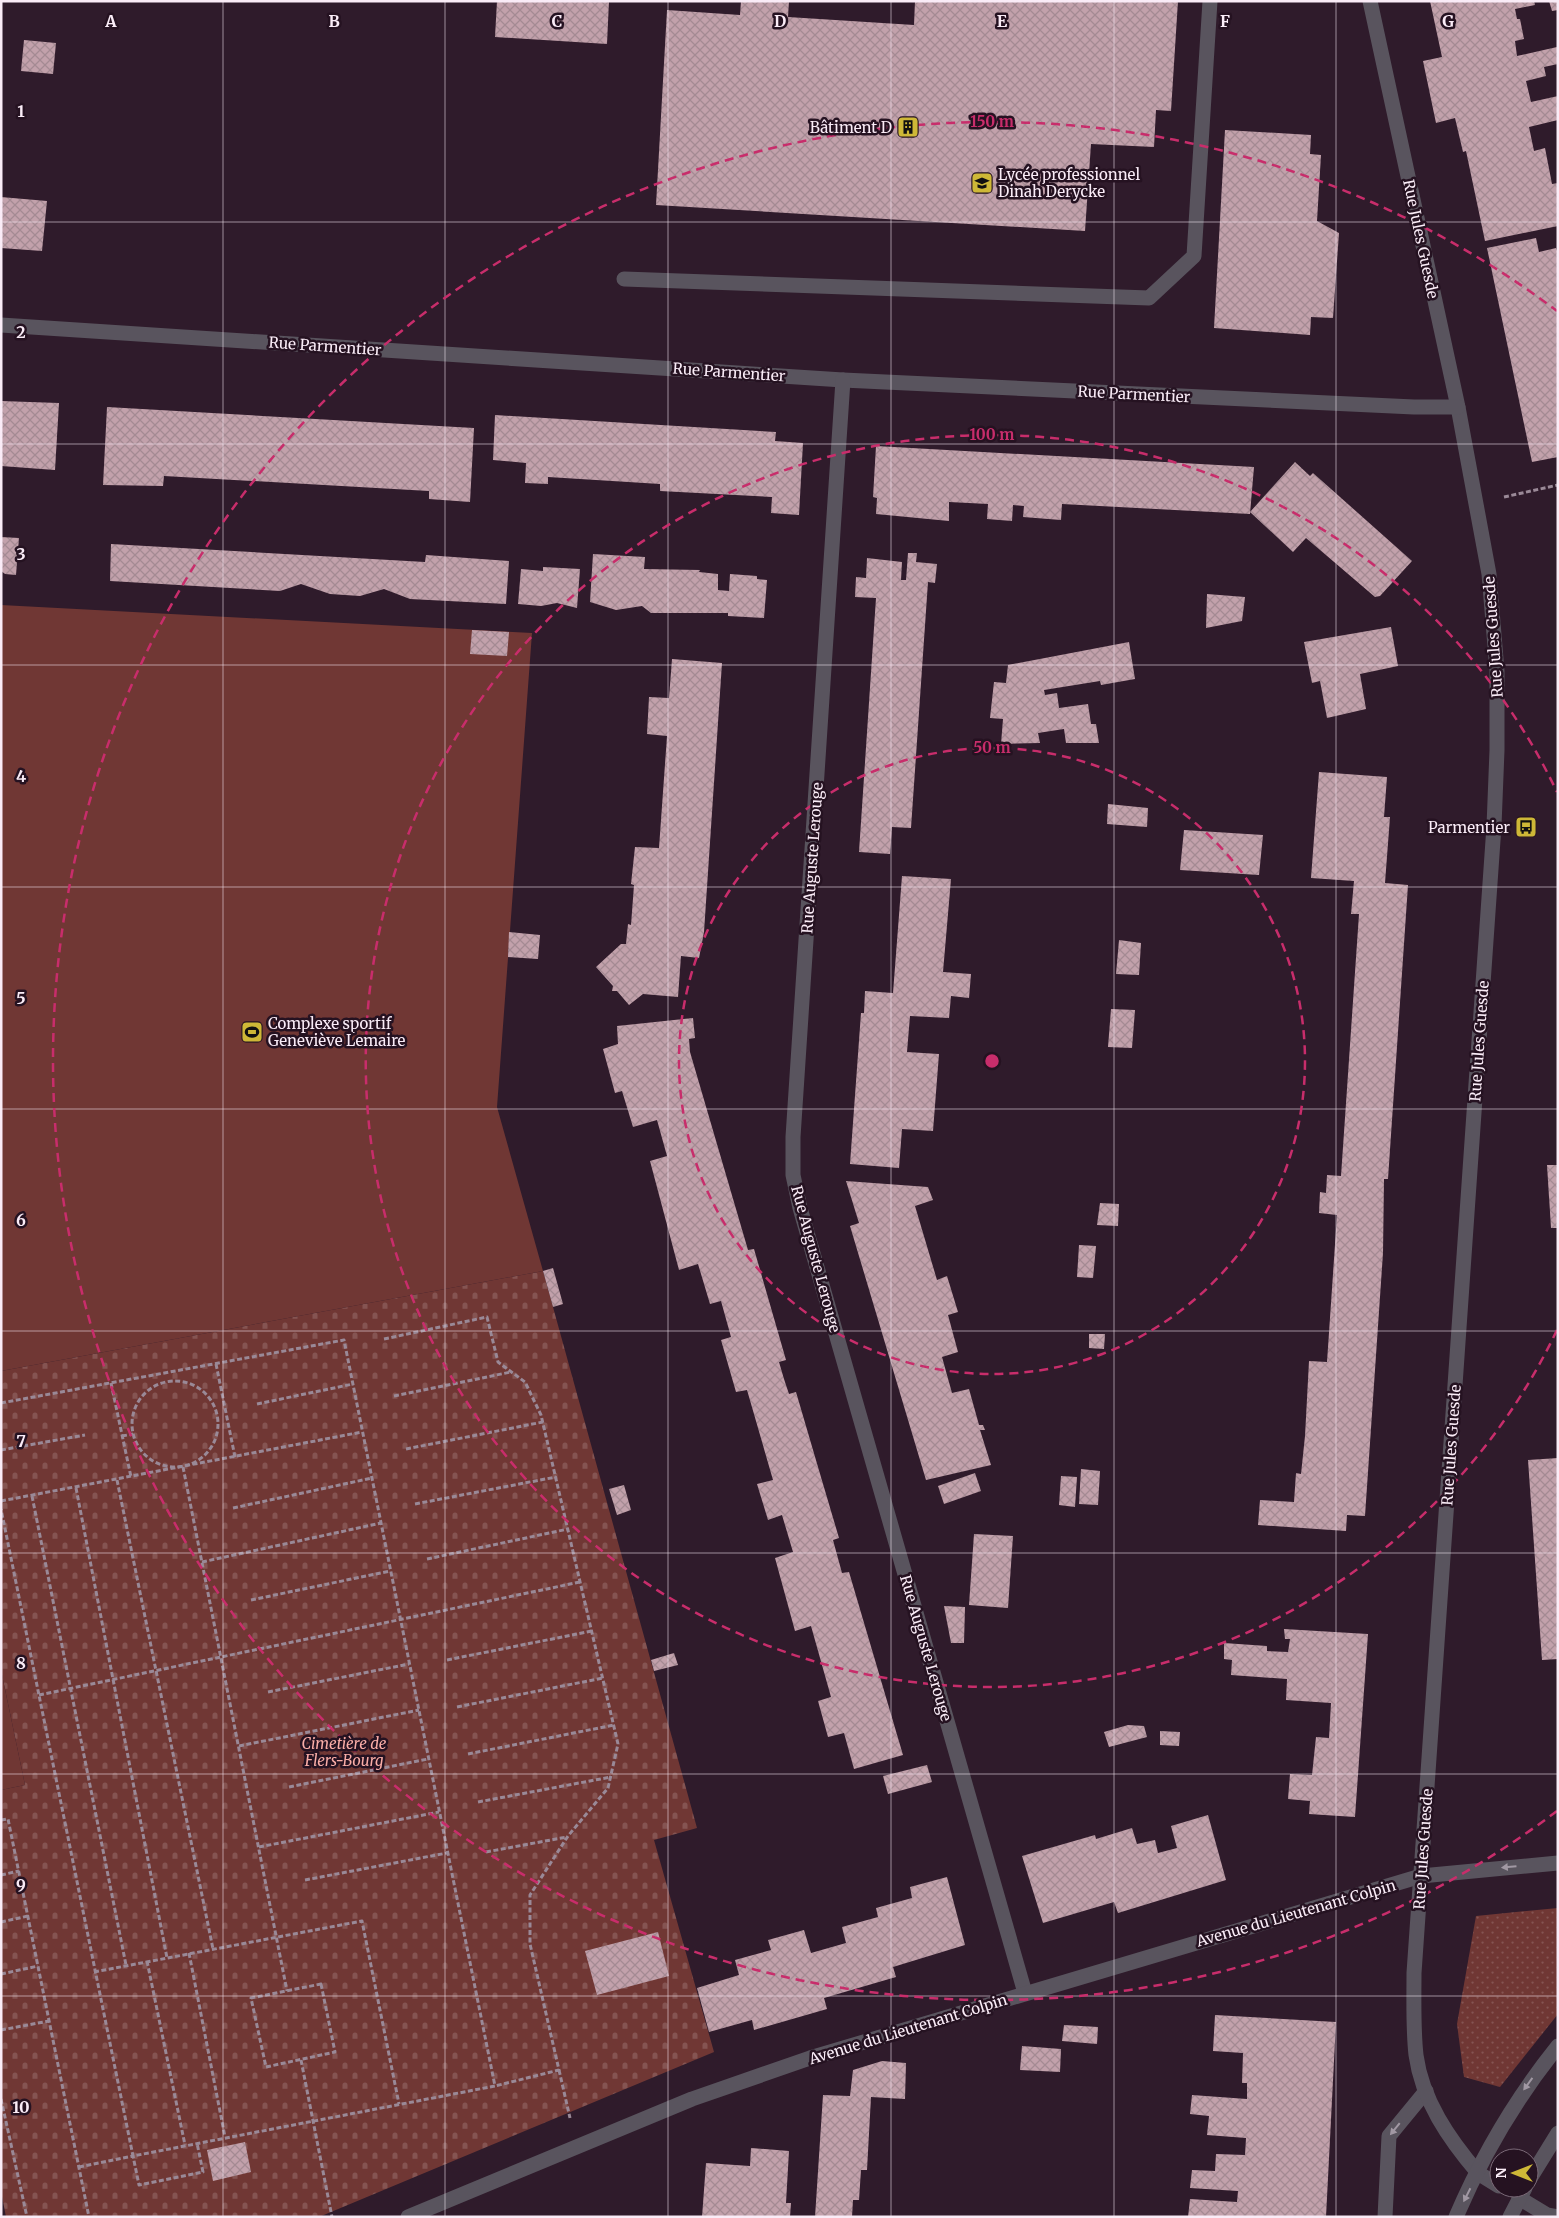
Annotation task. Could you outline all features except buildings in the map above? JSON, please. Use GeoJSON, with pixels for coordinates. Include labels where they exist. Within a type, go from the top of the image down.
{"type":"FeatureCollection","features":[{"type":"Feature","properties":{"kind":"street"},"geometry":{"type":"LineString","coordinates":[[624,279],[1149,298],[1194,256],[1210,1]]}},
{"type":"Feature","properties":{"kind":"street","name":"Rue Jules Guesde"},"geometry":{"type":"LineString","coordinates":[[1370,1],[1458,407],[1489,574],[1495,636],[1497,709],[1496,795],[1414,1973],[1416,2056],[1426,2090],[1444,2129],[1458,2149],[1478,2173],[1489,2180]]}},
{"type":"Feature","properties":{"kind":"street","name":"Rue Parmentier"},"geometry":{"type":"LineString","coordinates":[[1,326],[843,380],[1395,406],[1458,407]]}},
{"type":"Feature","properties":{"kind":"street","name":"Rue Auguste Lerouge"},"geometry":{"type":"LineString","coordinates":[[843,380],[793,1136],[793,1176],[800,1208],[1025,1993]]}},
{"type":"Feature","properties":{"kind":"street","name":"Avenue du Lieutenant Colpin"},"geometry":{"type":"LineString","coordinates":[[408,2217],[692,2099],[747,2079],[1025,1993],[1421,1876],[1558,1863]]}},
{"type":"Feature","properties":{"kind":"street"},"geometry":{"type":"LineString","coordinates":[[1456,2217],[1525,2088],[1558,2046]]}},
{"type":"Feature","properties":{"kind":"street"},"geometry":{"type":"LineString","coordinates":[[1385,2217],[1389,2136],[1426,2090]]}},
{"type":"Feature","properties":{"kind":"street"},"geometry":{"type":"LineString","coordinates":[[1539,2164],[1558,2133]]}},
{"type":"Feature","properties":{"kind":"street"},"geometry":{"type":"LineString","coordinates":[[1510,2217],[1520,2198]]}},
{"type":"Feature","properties":{"kind":"street"},"geometry":{"type":"LineString","coordinates":[[1528,2198],[1547,2214],[1558,2216]]}},
{"type":"Feature","properties":{"kind":"path"},"geometry":{"type":"LineString","coordinates":[[1476,502],[1558,485]]}},
{"type":"Feature","properties":{"kind":"path"},"geometry":{"type":"LineString","coordinates":[[384,1339],[487,1317],[498,1362],[525,1382],[543,1422],[556,1476],[618,1744],[608,1788],[568,1836],[530,1895],[530,1944],[577,2146]]}},
{"type":"Feature","properties":{"kind":"path"},"geometry":{"type":"LineString","coordinates":[[1,1403],[344,1340],[495,2086]]}},
{"type":"Feature","properties":{"kind":"path"},"geometry":{"type":"LineString","coordinates":[[216,1364],[235,1457]]}},
{"type":"Feature","properties":{"kind":"path"},"geometry":{"type":"LineString","coordinates":[[394,1396],[511,1372]]}},
{"type":"Feature","properties":{"kind":"path"},"geometry":{"type":"LineString","coordinates":[[165,1373],[167,1381]]}},
{"type":"Feature","properties":{"kind":"path"},"geometry":{"type":"LineString","coordinates":[[167,1381],[188,1382],[201,1388],[211,1399],[218,1413],[219,1428],[215,1443],[206,1455],[195,1463],[183,1467],[170,1467],[152,1460],[138,1446],[133,1434],[132,1418],[136,1404],[145,1392],[167,1381]]}},
{"type":"Feature","properties":{"kind":"path"},"geometry":{"type":"LineString","coordinates":[[111,1383],[131,1477]]}},
{"type":"Feature","properties":{"kind":"path"},"geometry":{"type":"LineString","coordinates":[[257,1404],[353,1384]]}},
{"type":"Feature","properties":{"kind":"path"},"geometry":{"type":"LineString","coordinates":[[218,1413],[225,1412]]}},
{"type":"Feature","properties":{"kind":"path"},"geometry":{"type":"LineString","coordinates":[[406,1449],[543,1422]]}},
{"type":"Feature","properties":{"kind":"path"},"geometry":{"type":"LineString","coordinates":[[1,1501],[362,1432]]}},
{"type":"Feature","properties":{"kind":"path"},"geometry":{"type":"LineString","coordinates":[[122,1436],[133,1434]]}},
{"type":"Feature","properties":{"kind":"path"},"geometry":{"type":"LineString","coordinates":[[1,1450],[85,1435]]}},
{"type":"Feature","properties":{"kind":"path"},"geometry":{"type":"LineString","coordinates":[[183,1467],[287,1991]]}},
{"type":"Feature","properties":{"kind":"path"},"geometry":{"type":"LineString","coordinates":[[415,1504],[556,1476]]}},
{"type":"Feature","properties":{"kind":"path"},"geometry":{"type":"LineString","coordinates":[[233,1508],[372,1478]]}},
{"type":"Feature","properties":{"kind":"path"},"geometry":{"type":"LineString","coordinates":[[117,1480],[213,1949]]}},
{"type":"Feature","properties":{"kind":"path"},"geometry":{"type":"LineString","coordinates":[[76,1488],[167,1958]]}},
{"type":"Feature","properties":{"kind":"path"},"geometry":{"type":"LineString","coordinates":[[32,1496],[126,1965]]}},
{"type":"Feature","properties":{"kind":"path"},"geometry":{"type":"LineString","coordinates":[[1,1509],[139,2185],[203,2172],[198,2143]]}},
{"type":"Feature","properties":{"kind":"path"},"geometry":{"type":"LineString","coordinates":[[202,1562],[381,1524]]}},
{"type":"Feature","properties":{"kind":"path"},"geometry":{"type":"LineString","coordinates":[[426,1559],[568,1529]]}},
{"type":"Feature","properties":{"kind":"path"},"geometry":{"type":"LineString","coordinates":[[251,1600],[390,1571]]}},
{"type":"Feature","properties":{"kind":"path"},"geometry":{"type":"LineString","coordinates":[[39,1695],[580,1582]]}},
{"type":"Feature","properties":{"kind":"path"},"geometry":{"type":"LineString","coordinates":[[447,1660],[592,1631]]}},
{"type":"Feature","properties":{"kind":"path"},"geometry":{"type":"LineString","coordinates":[[268,1692],[409,1664]]}},
{"type":"Feature","properties":{"kind":"path"},"geometry":{"type":"LineString","coordinates":[[457,1707],[603,1678]]}},
{"type":"Feature","properties":{"kind":"path"},"geometry":{"type":"LineString","coordinates":[[238,1746],[419,1710]]}},
{"type":"Feature","properties":{"kind":"path"},"geometry":{"type":"LineString","coordinates":[[468,1754],[614,1725]]}},
{"type":"Feature","properties":{"kind":"path"},"geometry":{"type":"LineString","coordinates":[[289,1787],[429,1758]]}},
{"type":"Feature","properties":{"kind":"path"},"geometry":{"type":"LineString","coordinates":[[478,1802],[611,1777]]}},
{"type":"Feature","properties":{"kind":"path"},"geometry":{"type":"LineString","coordinates":[[259,1847],[439,1812]]}},
{"type":"Feature","properties":{"kind":"path"},"geometry":{"type":"LineString","coordinates":[[1,1820],[8,1819],[89,2217]]}},
{"type":"Feature","properties":{"kind":"path"},"geometry":{"type":"LineString","coordinates":[[486,1852],[568,1836]]}},
{"type":"Feature","properties":{"kind":"path"},"geometry":{"type":"LineString","coordinates":[[305,1880],[447,1853]]}},
{"type":"Feature","properties":{"kind":"path"},"geometry":{"type":"LineString","coordinates":[[1,1875],[18,1871]]}},
{"type":"Feature","properties":{"kind":"path"},"geometry":{"type":"LineString","coordinates":[[1,1922],[28,1916]]}},
{"type":"Feature","properties":{"kind":"path"},"geometry":{"type":"LineString","coordinates":[[94,1972],[362,1920],[399,2104]]}},
{"type":"Feature","properties":{"kind":"path"},"geometry":{"type":"LineString","coordinates":[[189,1953],[225,2138]]}},
{"type":"Feature","properties":{"kind":"path"},"geometry":{"type":"LineString","coordinates":[[147,1961],[185,2146]]}},
{"type":"Feature","properties":{"kind":"path"},"geometry":{"type":"LineString","coordinates":[[1,1974],[38,1966]]}},
{"type":"Feature","properties":{"kind":"path"},"geometry":{"type":"LineString","coordinates":[[321,1984],[335,2052],[266,2067],[251,1998],[287,1991],[321,1984]]}},
{"type":"Feature","properties":{"kind":"path"},"geometry":{"type":"LineString","coordinates":[[1,2030],[49,2021]]}},
{"type":"Feature","properties":{"kind":"path"},"geometry":{"type":"LineString","coordinates":[[301,2060],[332,2217]]}},
{"type":"Feature","properties":{"kind":"path"},"geometry":{"type":"LineString","coordinates":[[79,2167],[495,2086],[559,2070]]}},
{"type":"Feature","properties":{"kind":"path"},"geometry":{"type":"LineString","coordinates":[[1,2099],[27,2217]]}},
{"type":"Feature","properties":{"kind":"green space","name":"Complexe sportif Geneviève Lemaire"},"geometry":{"type":"Polygon","coordinates":[[[1,605],[532,633],[497,1107],[543,1271],[1,1371],[1,605]]]}},
{"type":"Feature","properties":{"kind":"green space","name":"Cimetière de Flers-Bourg"},"geometry":{"type":"Polygon","coordinates":[[[543,1271],[697,1828],[654,1840],[714,2052],[319,2217],[6,2217],[1,2191],[1,1790],[25,1785],[1,1670],[1,1371],[543,1271]]]}},
{"type":"Feature","properties":{"kind":"green space"},"geometry":{"type":"Polygon","coordinates":[[[1,1670],[25,1785],[1,1790],[1,1670]]]}},
{"type":"Feature","properties":{"kind":"green space"},"geometry":{"type":"Polygon","coordinates":[[[1558,1908],[1558,2014],[1500,2087],[1464,2077],[1457,2024],[1476,1916],[1558,1908]]]}},
{"type":"Feature","properties":{"kind":"place","name":"Bâtiment D"},"geometry":{"type":"Point","coordinates":[908,127]}},
{"type":"Feature","properties":{"kind":"place","name":"Lycée professionnel Dinah Derycke"},"geometry":{"type":"Point","coordinates":[982,183]}},
{"type":"Feature","properties":{"kind":"place","name":"Parmentier"},"geometry":{"type":"Point","coordinates":[1526,827]}},
{"type":"Feature","properties":{"kind":"place","name":"Complexe sportif Geneviève Lemaire"},"geometry":{"type":"Point","coordinates":[252,1032]}}]}
